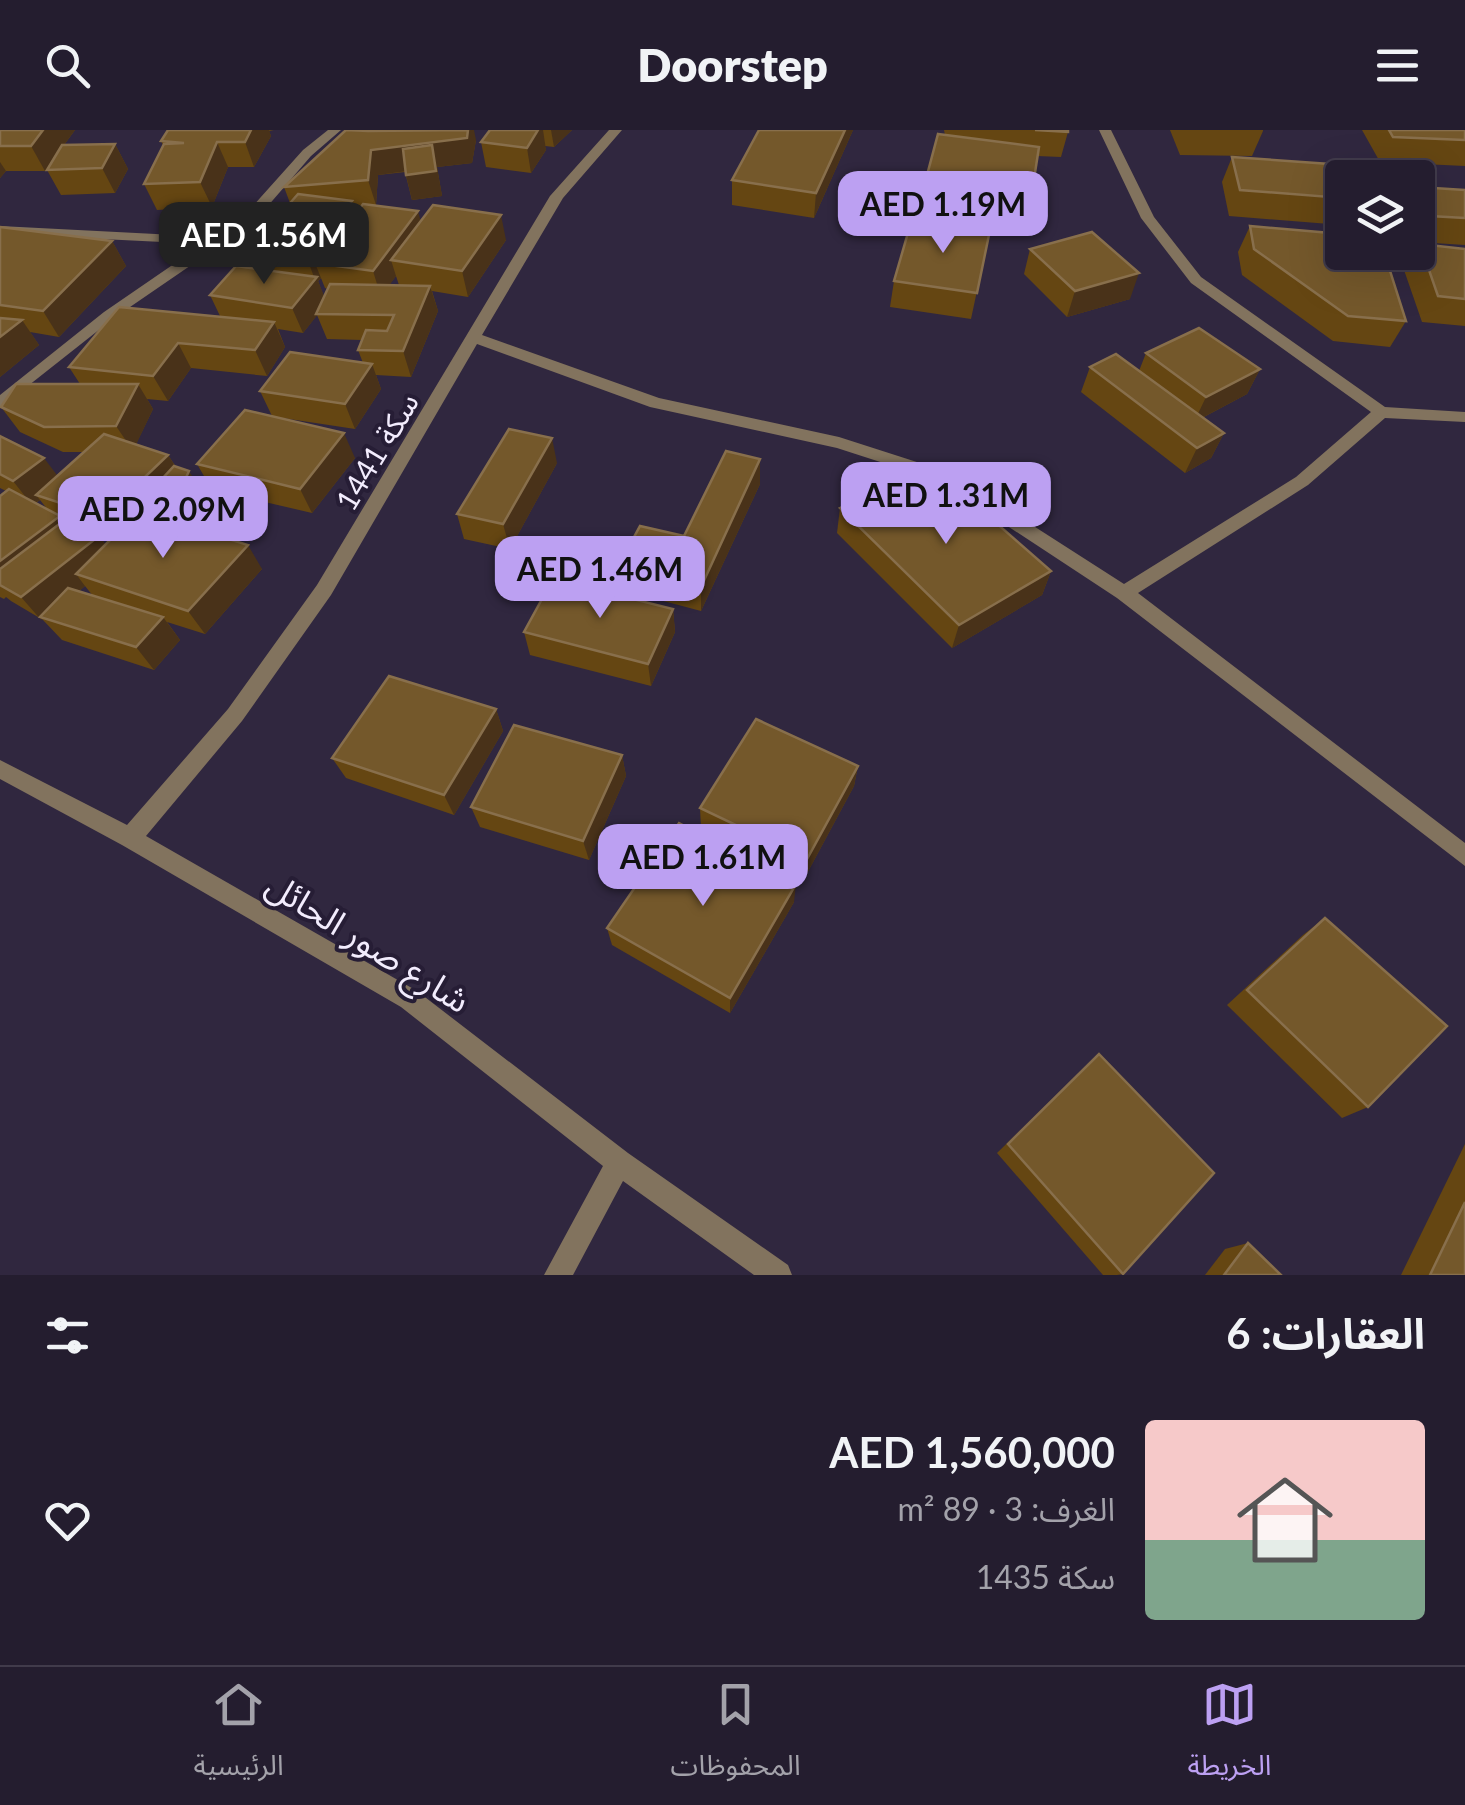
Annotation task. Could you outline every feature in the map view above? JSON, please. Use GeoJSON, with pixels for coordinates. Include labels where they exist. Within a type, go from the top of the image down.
{"type":"FeatureCollection","features":[{"type":"Feature","properties":{"kind":"street"},"geometry":{"type":"LineString","coordinates":[[0,403],[109,315],[250,219],[307,153],[335,130]]}},
{"type":"Feature","properties":{"kind":"street","name":"سكة 1441"},"geometry":{"type":"LineString","coordinates":[[130,838],[235,715],[324,590],[557,196],[616,130]]}},
{"type":"Feature","properties":{"kind":"street"},"geometry":{"type":"LineString","coordinates":[[1105,130],[1148,218],[1196,280],[1382,412],[1465,417]]}},
{"type":"Feature","properties":{"kind":"street"},"geometry":{"type":"LineString","coordinates":[[0,230],[217,241]]}},
{"type":"Feature","properties":{"kind":"street"},"geometry":{"type":"LineString","coordinates":[[476,338],[656,402],[839,443],[945,477],[1124,593],[1465,856]]}},
{"type":"Feature","properties":{"kind":"street"},"geometry":{"type":"LineString","coordinates":[[1124,593],[1302,482],[1382,412]]}},
{"type":"Feature","properties":{"kind":"street","name":"شارع صور الحائل"},"geometry":{"type":"LineString","coordinates":[[0,769],[130,838],[409,999],[619,1162],[778,1275]]}},
{"type":"Feature","properties":{"kind":"street"},"geometry":{"type":"LineString","coordinates":[[558,1275],[619,1162]]}},
{"type":"Feature","properties":{"kind":"building"},"geometry":{"type":"Polygon","coordinates":[[[0,130],[43,130],[31,146],[0,146],[0,130]]]}},
{"type":"Feature","properties":{"kind":"building"},"geometry":{"type":"Polygon","coordinates":[[[168,130],[251,130],[245,142],[217,142],[200,182],[144,184],[164,144],[184,143],[161,141],[168,130]]]}},
{"type":"Feature","properties":{"kind":"building"},"geometry":{"type":"Polygon","coordinates":[[[346,130],[468,130],[467,138],[371,150],[368,180],[284,187],[346,130]]]}},
{"type":"Feature","properties":{"kind":"building"},"geometry":{"type":"Polygon","coordinates":[[[490,130],[538,130],[527,148],[481,142],[490,130]]]}},
{"type":"Feature","properties":{"kind":"building"},"geometry":{"type":"Polygon","coordinates":[[[759,130],[845,130],[816,193],[732,180],[759,130]]]}},
{"type":"Feature","properties":{"kind":"building"},"geometry":{"type":"Polygon","coordinates":[[[1389,130],[1465,130],[1465,140],[1393,137],[1389,130]]]}},
{"type":"Feature","properties":{"kind":"building"},"geometry":{"type":"Polygon","coordinates":[[[938,134],[1039,147],[1032,192],[926,179],[938,134]]]}},
{"type":"Feature","properties":{"kind":"building"},"geometry":{"type":"Polygon","coordinates":[[[115,144],[102,168],[47,170],[62,145],[115,144]]]}},
{"type":"Feature","properties":{"kind":"building"},"geometry":{"type":"Polygon","coordinates":[[[432,145],[436,171],[406,175],[403,149],[432,145]]]}},
{"type":"Feature","properties":{"kind":"building"},"geometry":{"type":"Polygon","coordinates":[[[1232,157],[1325,164],[1325,197],[1240,190],[1232,157]]]}},
{"type":"Feature","properties":{"kind":"building"},"geometry":{"type":"Polygon","coordinates":[[[1435,188],[1465,190],[1465,218],[1435,216],[1435,188]]]}},
{"type":"Feature","properties":{"kind":"building"},"geometry":{"type":"Polygon","coordinates":[[[298,194],[352,201],[307,258],[249,250],[298,194]]]}},
{"type":"Feature","properties":{"kind":"building"},"geometry":{"type":"Polygon","coordinates":[[[363,204],[418,211],[373,271],[315,263],[363,204]]]}},
{"type":"Feature","properties":{"kind":"building"},"geometry":{"type":"Polygon","coordinates":[[[433,205],[501,215],[462,271],[391,260],[433,205]]]}},
{"type":"Feature","properties":{"kind":"building"},"geometry":{"type":"Polygon","coordinates":[[[912,219],[990,230],[977,293],[894,281],[912,219]]]}},
{"type":"Feature","properties":{"kind":"building"},"geometry":{"type":"Polygon","coordinates":[[[1250,226],[1325,233],[1325,270],[1390,270],[1406,321],[1348,316],[1254,249],[1250,226]]]}},
{"type":"Feature","properties":{"kind":"building"},"geometry":{"type":"Polygon","coordinates":[[[0,227],[112,241],[43,311],[0,305],[0,227]]]}},
{"type":"Feature","properties":{"kind":"building"},"geometry":{"type":"Polygon","coordinates":[[[1092,232],[1139,273],[1075,291],[1030,249],[1092,232]]]}},
{"type":"Feature","properties":{"kind":"building"},"geometry":{"type":"Polygon","coordinates":[[[1435,246],[1465,249],[1465,299],[1438,296],[1429,270],[1435,270],[1435,246]]]}},
{"type":"Feature","properties":{"kind":"building"},"geometry":{"type":"Polygon","coordinates":[[[236,266],[317,277],[292,308],[210,295],[236,266]]]}},
{"type":"Feature","properties":{"kind":"building"},"geometry":{"type":"Polygon","coordinates":[[[330,284],[430,286],[403,351],[358,350],[366,330],[387,331],[394,315],[316,314],[330,284]]]}},
{"type":"Feature","properties":{"kind":"building"},"geometry":{"type":"Polygon","coordinates":[[[119,307],[274,322],[255,350],[178,343],[153,376],[69,367],[119,307]]]}},
{"type":"Feature","properties":{"kind":"building"},"geometry":{"type":"Polygon","coordinates":[[[0,318],[22,320],[0,337],[0,318]]]}},
{"type":"Feature","properties":{"kind":"building"},"geometry":{"type":"Polygon","coordinates":[[[1199,328],[1260,369],[1206,397],[1146,353],[1199,328]]]}},
{"type":"Feature","properties":{"kind":"building"},"geometry":{"type":"Polygon","coordinates":[[[290,352],[372,364],[345,404],[260,391],[290,352]]]}},
{"type":"Feature","properties":{"kind":"building"},"geometry":{"type":"Polygon","coordinates":[[[1116,354],[1224,433],[1197,448],[1090,367],[1116,354]]]}},
{"type":"Feature","properties":{"kind":"building"},"geometry":{"type":"Polygon","coordinates":[[[16,384],[138,384],[116,426],[44,427],[1,407],[16,384]]]}},
{"type":"Feature","properties":{"kind":"building"},"geometry":{"type":"Polygon","coordinates":[[[245,410],[344,433],[300,489],[197,464],[245,410]]]}},
{"type":"Feature","properties":{"kind":"building"},"geometry":{"type":"Polygon","coordinates":[[[509,429],[552,438],[503,524],[457,514],[509,429]]]}},
{"type":"Feature","properties":{"kind":"building"},"geometry":{"type":"Polygon","coordinates":[[[104,434],[168,455],[103,517],[36,495],[104,434]]]}},
{"type":"Feature","properties":{"kind":"building"},"geometry":{"type":"Polygon","coordinates":[[[0,436],[44,458],[13,481],[0,474],[0,436]]]}},
{"type":"Feature","properties":{"kind":"building"},"geometry":{"type":"Polygon","coordinates":[[[726,451],[760,459],[701,587],[618,567],[640,526],[684,536],[726,451]]]}},
{"type":"Feature","properties":{"kind":"building"},"geometry":{"type":"Polygon","coordinates":[[[174,466],[189,471],[184,482],[247,496],[224,513],[149,493],[174,466]]]}},
{"type":"Feature","properties":{"kind":"building"},"geometry":{"type":"Polygon","coordinates":[[[898,479],[978,507],[1051,571],[959,625],[840,508],[898,479]]]}},
{"type":"Feature","properties":{"kind":"building"},"geometry":{"type":"Polygon","coordinates":[[[9,489],[60,516],[0,561],[0,496],[9,489]]]}},
{"type":"Feature","properties":{"kind":"building"},"geometry":{"type":"Polygon","coordinates":[[[139,511],[248,545],[188,611],[76,574],[139,511]]]}},
{"type":"Feature","properties":{"kind":"building"},"geometry":{"type":"Polygon","coordinates":[[[66,519],[99,536],[21,597],[0,585],[0,569],[66,519]]]}},
{"type":"Feature","properties":{"kind":"building"},"geometry":{"type":"Polygon","coordinates":[[[553,579],[673,609],[648,664],[524,632],[553,579]]]}},
{"type":"Feature","properties":{"kind":"building"},"geometry":{"type":"Polygon","coordinates":[[[68,588],[163,617],[136,647],[40,617],[68,588]]]}},
{"type":"Feature","properties":{"kind":"building"},"geometry":{"type":"Polygon","coordinates":[[[389,676],[496,709],[444,795],[332,758],[389,676]]]}},
{"type":"Feature","properties":{"kind":"building"},"geometry":{"type":"Polygon","coordinates":[[[756,719],[858,766],[807,859],[700,808],[756,719]]]}},
{"type":"Feature","properties":{"kind":"building"},"geometry":{"type":"Polygon","coordinates":[[[514,725],[622,755],[583,841],[471,807],[514,725]]]}},
{"type":"Feature","properties":{"kind":"building"},"geometry":{"type":"Polygon","coordinates":[[[679,823],[796,884],[730,998],[607,928],[679,823]]]}},
{"type":"Feature","properties":{"kind":"building"},"geometry":{"type":"Polygon","coordinates":[[[1325,918],[1447,1026],[1368,1107],[1247,990],[1325,918]]]}},
{"type":"Feature","properties":{"kind":"building"},"geometry":{"type":"Polygon","coordinates":[[[1099,1054],[1214,1173],[1123,1274],[1008,1144],[1099,1054]]]}},
{"type":"Feature","properties":{"kind":"building"},"geometry":{"type":"Polygon","coordinates":[[[1465,1202],[1465,1275],[1430,1275],[1465,1202]]]}},
{"type":"Feature","properties":{"kind":"building"},"geometry":{"type":"Polygon","coordinates":[[[1248,1243],[1281,1275],[1224,1275],[1248,1243]]]}}]}
